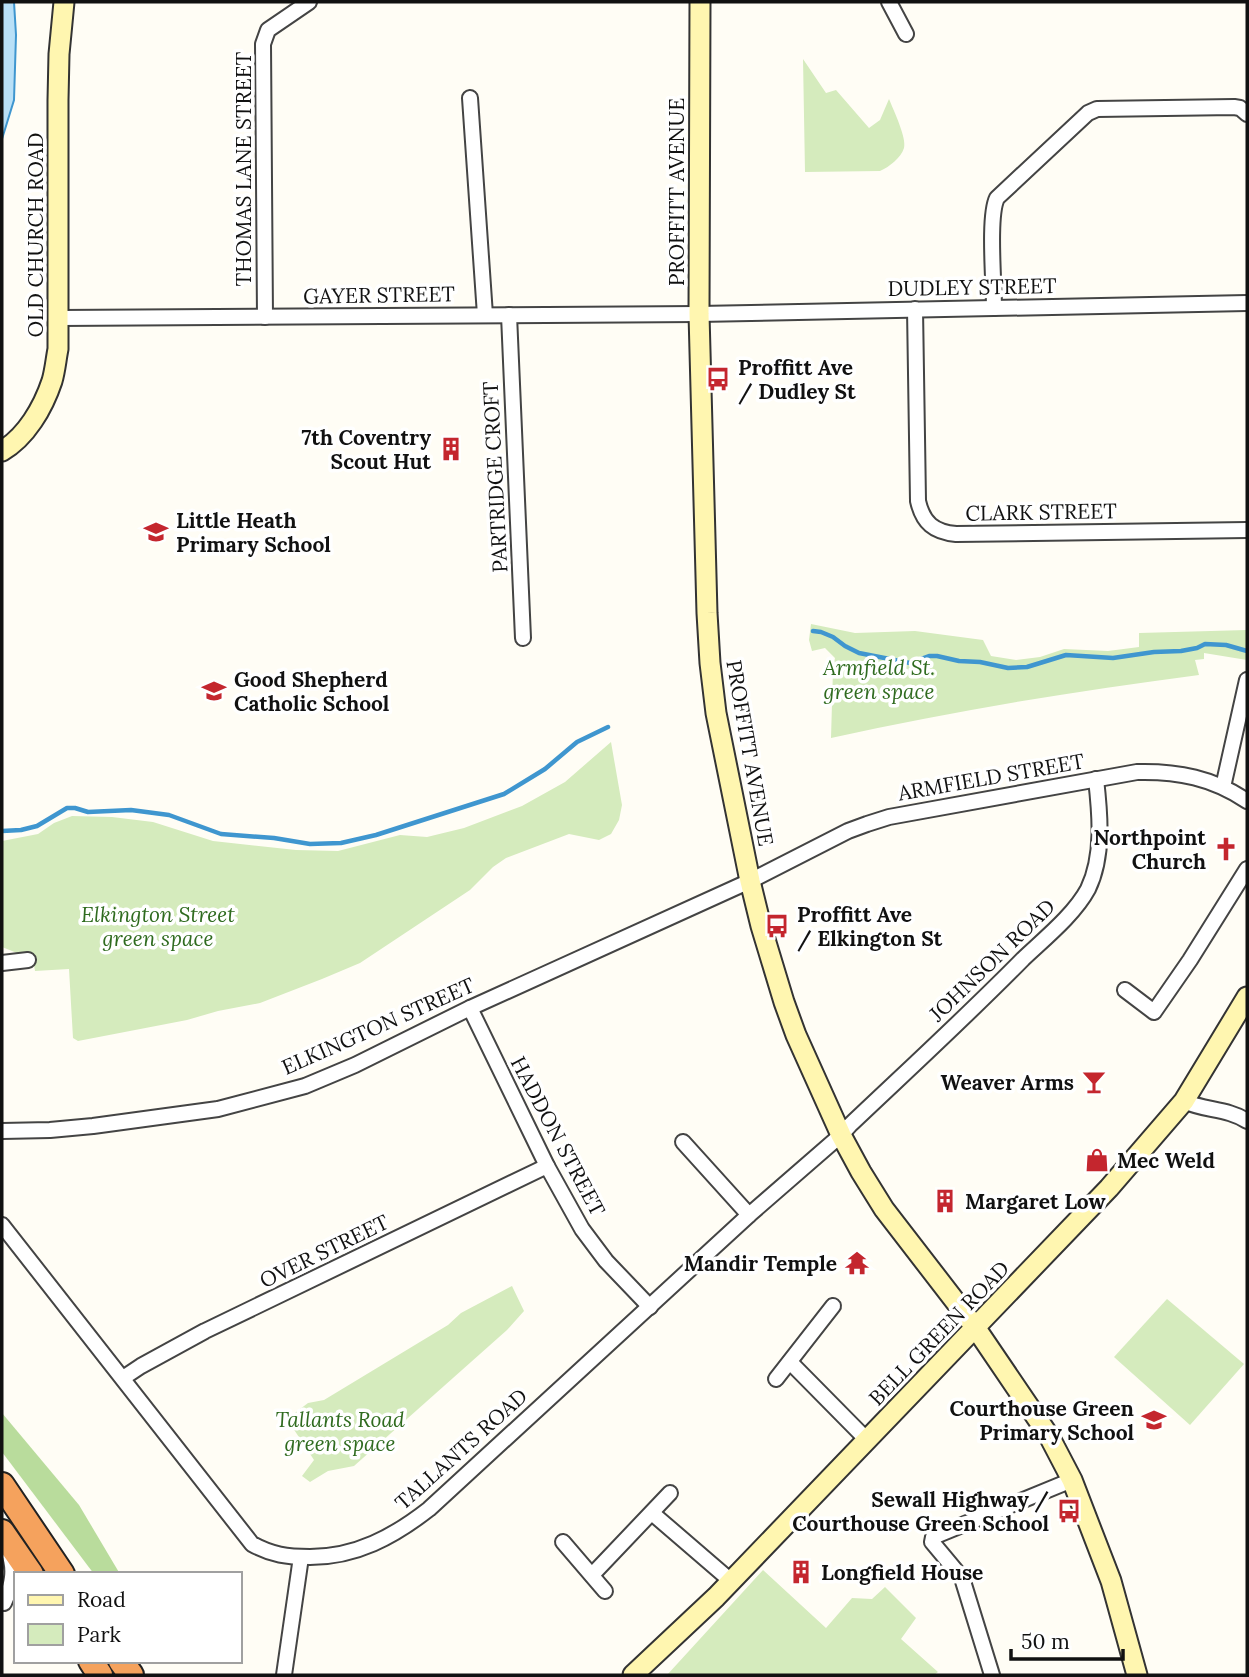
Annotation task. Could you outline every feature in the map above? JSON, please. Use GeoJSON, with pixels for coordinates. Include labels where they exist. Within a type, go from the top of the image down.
{"type":"FeatureCollection","features":[{"type":"Feature","properties":{"kind":"highway"},"geometry":{"type":"LineString","coordinates":[[2,1485],[61,1572]]}},
{"type":"Feature","properties":{"kind":"highway"},"geometry":{"type":"LineString","coordinates":[[2,1532],[31,1572]]}},
{"type":"Feature","properties":{"kind":"street","name":"OLD CHURCH ROAD"},"geometry":{"type":"LineString","coordinates":[[2,451],[27,429],[41,407],[52,380],[58,349],[58,89],[64,2]]}},
{"type":"Feature","properties":{"kind":"street","name":"THOMAS LANE STREET"},"geometry":{"type":"LineString","coordinates":[[265,317],[263,44],[268,30],[309,2]]}},
{"type":"Feature","properties":{"kind":"street","name":"PROFFITT AVENUE"},"geometry":{"type":"LineString","coordinates":[[700,2],[699,314],[710,663],[716,713],[761,926],[796,1035],[841,1135],[884,1209],[975,1327],[1049,1436],[1072,1479],[1111,1581],[1137,1675]]}},
{"type":"Feature","properties":{"kind":"street"},"geometry":{"type":"LineString","coordinates":[[889,2],[906,34]]}},
{"type":"Feature","properties":{"kind":"street"},"geometry":{"type":"LineString","coordinates":[[470,98],[485,315]]}},
{"type":"Feature","properties":{"kind":"street"},"geometry":{"type":"LineString","coordinates":[[994,307],[995,202],[1088,113],[1097,109],[1234,107],[1247,114]]}},
{"type":"Feature","properties":{"kind":"street","name":"DUDLEY STREET"},"geometry":{"type":"LineString","coordinates":[[699,314],[1247,303]]}},
{"type":"Feature","properties":{"kind":"street","name":"CLARK STREET"},"geometry":{"type":"LineString","coordinates":[[915,310],[918,501],[920,512],[934,528],[956,534],[1247,530]]}},
{"type":"Feature","properties":{"kind":"street","name":"GAYER STREET"},"geometry":{"type":"LineString","coordinates":[[59,318],[699,314]]}},
{"type":"Feature","properties":{"kind":"street","name":"PARTRIDGE CROFT"},"geometry":{"type":"LineString","coordinates":[[509,315],[523,638]]}},
{"type":"Feature","properties":{"kind":"street"},"geometry":{"type":"LineString","coordinates":[[1223,787],[1247,680]]}},
{"type":"Feature","properties":{"kind":"street","name":"ARMFIELD STREET"},"geometry":{"type":"LineString","coordinates":[[750,881],[848,831],[889,817],[1137,772],[1161,771],[1203,778],[1247,801]]}},
{"type":"Feature","properties":{"kind":"street","name":"JOHNSON ROAD"},"geometry":{"type":"LineString","coordinates":[[841,1135],[1074,909],[1088,888],[1095,867],[1099,837],[1096,779]]}},
{"type":"Feature","properties":{"kind":"street"},"geometry":{"type":"LineString","coordinates":[[1125,990],[1154,1012],[1247,869]]}},
{"type":"Feature","properties":{"kind":"street","name":"ELKINGTON STREET"},"geometry":{"type":"LineString","coordinates":[[2,1131],[50,1130],[218,1109],[305,1086],[750,881]]}},
{"type":"Feature","properties":{"kind":"street"},"geometry":{"type":"LineString","coordinates":[[2,963],[27,960]]}},
{"type":"Feature","properties":{"kind":"street","name":"BELL GREEN ROAD"},"geometry":{"type":"LineString","coordinates":[[633,1675],[731,1581],[1082,1218],[1184,1101],[1247,997]]}},
{"type":"Feature","properties":{"kind":"street","name":"HADDON STREET"},"geometry":{"type":"LineString","coordinates":[[470,1008],[547,1166],[582,1230],[606,1261],[650,1307]]}},
{"type":"Feature","properties":{"kind":"street"},"geometry":{"type":"LineString","coordinates":[[1184,1101],[1202,1108],[1234,1113],[1247,1121]]}},
{"type":"Feature","properties":{"kind":"street","name":"TALLANTS ROAD"},"geometry":{"type":"LineString","coordinates":[[2,1226],[252,1544],[267,1552],[301,1557],[328,1557],[382,1541],[406,1528],[429,1510],[749,1215],[841,1135]]}},
{"type":"Feature","properties":{"kind":"street"},"geometry":{"type":"LineString","coordinates":[[683,1142],[749,1215]]}},
{"type":"Feature","properties":{"kind":"street","name":"OVER STREET"},"geometry":{"type":"LineString","coordinates":[[123,1378],[205,1331],[547,1166]]}},
{"type":"Feature","properties":{"kind":"street"},"geometry":{"type":"LineString","coordinates":[[776,1379],[833,1306]]}},
{"type":"Feature","properties":{"kind":"street"},"geometry":{"type":"LineString","coordinates":[[790,1362],[867,1440]]}},
{"type":"Feature","properties":{"kind":"street"},"geometry":{"type":"LineString","coordinates":[[992,1675],[962,1578],[932,1542],[933,1537],[1072,1479]]}},
{"type":"Feature","properties":{"kind":"street"},"geometry":{"type":"LineString","coordinates":[[592,1575],[670,1493]]}},
{"type":"Feature","properties":{"kind":"street"},"geometry":{"type":"LineString","coordinates":[[652,1513],[731,1581]]}},
{"type":"Feature","properties":{"kind":"street"},"geometry":{"type":"LineString","coordinates":[[2,1538],[11,1558],[13,1575],[7,1602]]}},
{"type":"Feature","properties":{"kind":"street"},"geometry":{"type":"LineString","coordinates":[[563,1542],[605,1591]]}},
{"type":"Feature","properties":{"kind":"street"},"geometry":{"type":"LineString","coordinates":[[284,1675],[301,1557]]}},
{"type":"Feature","properties":{"kind":"green space"},"geometry":{"type":"Polygon","coordinates":[[[803,59],[826,93],[836,90],[869,128],[880,120],[889,99],[904,143],[902,152],[894,162],[880,171],[805,172],[803,59]]]}},
{"type":"Feature","properties":{"kind":"green space","name":"Armfield St. green space"},"geometry":{"type":"Polygon","coordinates":[[[811,624],[855,633],[915,631],[983,640],[991,656],[1016,660],[1040,657],[1064,649],[1108,651],[1139,647],[1139,633],[1247,630],[1247,660],[1204,653],[1204,659],[1195,660],[1199,675],[1014,702],[831,738],[835,658],[825,648],[812,651],[809,640],[811,624]]]}},
{"type":"Feature","properties":{"kind":"green space","name":"Elkington Street green space"},"geometry":{"type":"Polygon","coordinates":[[[611,742],[622,805],[619,820],[611,834],[599,840],[569,834],[506,858],[470,890],[360,963],[260,1003],[78,1041],[73,1038],[69,969],[35,971],[32,953],[17,953],[2,947],[2,841],[38,834],[54,823],[72,816],[153,822],[213,841],[296,850],[338,851],[400,835],[427,837],[464,828],[522,806],[565,782],[611,742]]]}},
{"type":"Feature","properties":{"kind":"green space","name":"Tallants Road green space"},"geometry":{"type":"Polygon","coordinates":[[[512,1286],[524,1311],[507,1330],[354,1466],[328,1471],[310,1482],[302,1476],[314,1460],[287,1419],[308,1403],[324,1400],[448,1325],[461,1313],[512,1286]]]}},
{"type":"Feature","properties":{"kind":"green space"},"geometry":{"type":"Polygon","coordinates":[[[1167,1299],[1244,1364],[1190,1425],[1114,1357],[1167,1299]]]}},
{"type":"Feature","properties":{"kind":"green space"},"geometry":{"type":"Polygon","coordinates":[[[2,1413],[79,1505],[119,1572],[92,1572],[2,1452],[2,1413]]]}},
{"type":"Feature","properties":{"kind":"green space"},"geometry":{"type":"Polygon","coordinates":[[[763,1570],[826,1628],[852,1598],[872,1599],[885,1587],[916,1618],[901,1639],[938,1672],[934,1675],[667,1675],[763,1570]]]}},
{"type":"Feature","properties":{"kind":"water"},"geometry":{"type":"Polygon","coordinates":[[[2,2],[14,2],[16,35],[14,100],[2,139],[2,2]]]}},
{"type":"Feature","properties":{"kind":"waterway"},"geometry":{"type":"LineString","coordinates":[[813,631],[833,637],[859,653],[910,663],[937,656],[1008,668],[1027,667],[1066,655],[1113,658],[1181,651],[1205,644],[1226,645],[1247,651]]}},
{"type":"Feature","properties":{"kind":"waterway"},"geometry":{"type":"LineString","coordinates":[[2,831],[37,826],[67,808],[75,808],[88,812],[131,810],[169,815],[221,834],[310,844],[341,843],[376,835],[504,794],[545,769],[577,742],[608,727]]}},
{"type":"Feature","properties":{"kind":"place","name":"Proffitt Ave / Dudley St"},"geometry":{"type":"Point","coordinates":[718,379]}},
{"type":"Feature","properties":{"kind":"place","name":"7th Coventry Scout Hut"},"geometry":{"type":"Point","coordinates":[451,449]}},
{"type":"Feature","properties":{"kind":"place","name":"Little Heath Primary School"},"geometry":{"type":"Point","coordinates":[156,532]}},
{"type":"Feature","properties":{"kind":"place","name":"Good Shepherd Catholic School"},"geometry":{"type":"Point","coordinates":[214,691]}},
{"type":"Feature","properties":{"kind":"place","name":"Northpoint Church"},"geometry":{"type":"Point","coordinates":[1226,849]}},
{"type":"Feature","properties":{"kind":"place","name":"Proffitt Ave / Elkington St"},"geometry":{"type":"Point","coordinates":[777,926]}},
{"type":"Feature","properties":{"kind":"place","name":"Weaver Arms"},"geometry":{"type":"Point","coordinates":[1094,1082]}},
{"type":"Feature","properties":{"kind":"place","name":"Mec Weld"},"geometry":{"type":"Point","coordinates":[1097,1160]}},
{"type":"Feature","properties":{"kind":"place","name":"Margaret Low"},"geometry":{"type":"Point","coordinates":[945,1201]}},
{"type":"Feature","properties":{"kind":"place","name":"Mandir Temple"},"geometry":{"type":"Point","coordinates":[857,1263]}},
{"type":"Feature","properties":{"kind":"place","name":"Courthouse Green Primary School"},"geometry":{"type":"Point","coordinates":[1154,1420]}},
{"type":"Feature","properties":{"kind":"place","name":"Sewall Highway / Courthouse Green School"},"geometry":{"type":"Point","coordinates":[1069,1511]}},
{"type":"Feature","properties":{"kind":"place","name":"Longfield House"},"geometry":{"type":"Point","coordinates":[801,1572]}}]}
